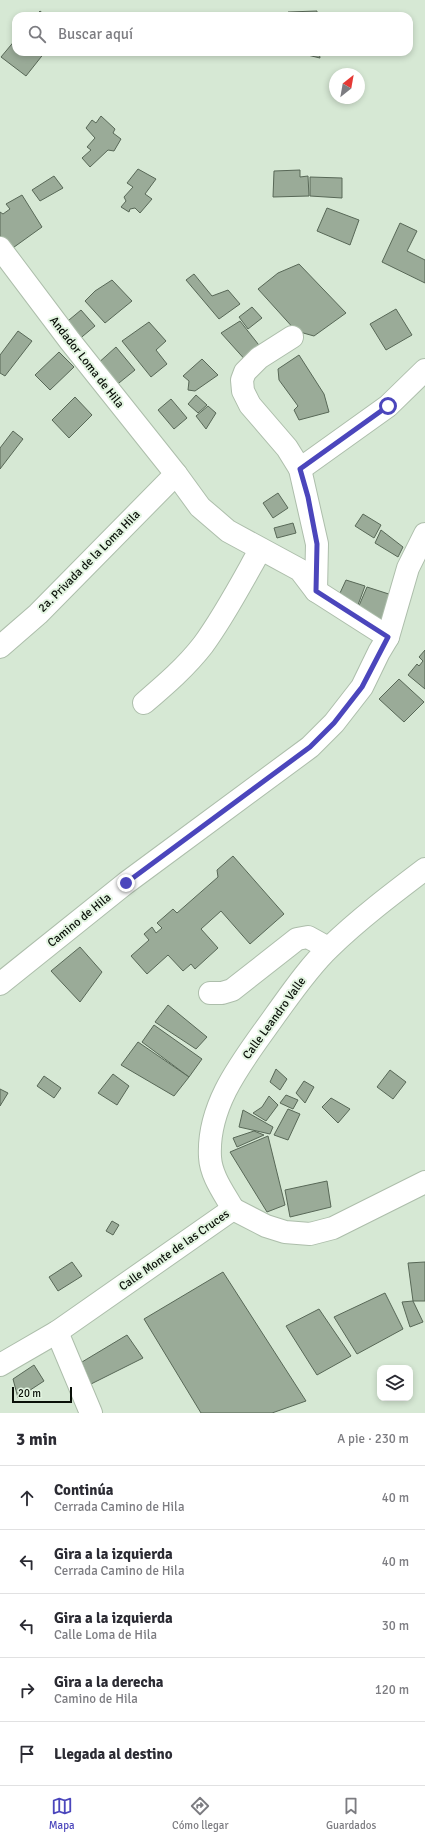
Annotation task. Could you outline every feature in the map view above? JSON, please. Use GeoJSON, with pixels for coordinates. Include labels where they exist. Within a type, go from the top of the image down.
{"type":"FeatureCollection","features":[{"type":"Feature","properties":{"kind":"street","name":"Andador Loma de Hila"},"geometry":{"type":"LineString","coordinates":[[0,248],[70,342],[206,512],[228,532],[300,570],[316,591]]}},
{"type":"Feature","properties":{"kind":"street"},"geometry":{"type":"LineString","coordinates":[[292,337],[259,358],[245,372],[242,380],[243,391],[250,405],[287,448],[300,469],[308,497],[317,544],[316,591],[388,637]]}},
{"type":"Feature","properties":{"kind":"street"},"geometry":{"type":"LineString","coordinates":[[300,469],[388,406],[425,370]]}},
{"type":"Feature","properties":{"kind":"street","name":"2a. Privada de la Loma Hila"},"geometry":{"type":"LineString","coordinates":[[0,647],[38,614],[176,474]]}},
{"type":"Feature","properties":{"kind":"street","name":"Camino de Hila"},"geometry":{"type":"LineString","coordinates":[[0,984],[126,883],[310,747],[334,723],[362,687],[388,637],[408,568],[425,534]]}},
{"type":"Feature","properties":{"kind":"street"},"geometry":{"type":"LineString","coordinates":[[144,703],[179,673],[203,645],[227,608],[260,550]]}},
{"type":"Feature","properties":{"kind":"street","name":"Calle Leandro Valle"},"geometry":{"type":"LineString","coordinates":[[233,1209],[215,1178],[210,1158],[214,1120],[222,1096],[237,1069],[291,994],[328,948],[385,899],[425,869]]}},
{"type":"Feature","properties":{"kind":"street"},"geometry":{"type":"LineString","coordinates":[[210,993],[222,993],[232,990],[297,939],[308,937],[328,948]]}},
{"type":"Feature","properties":{"kind":"street","name":"Calle Monte de las Cruces"},"geometry":{"type":"LineString","coordinates":[[0,1365],[57,1332],[233,1209],[266,1226],[285,1232],[310,1234],[333,1228],[425,1182]]}},
{"type":"Feature","properties":{"kind":"street"},"geometry":{"type":"LineString","coordinates":[[57,1332],[91,1413]]}},
{"type":"Feature","properties":{"kind":"building"},"geometry":{"type":"Polygon","coordinates":[[[317,11],[317,12],[288,12],[317,11]]]}},
{"type":"Feature","properties":{"kind":"building"},"geometry":{"type":"Polygon","coordinates":[[[12,44],[12,56],[42,56],[26,76],[1,57],[12,44]]]}},
{"type":"Feature","properties":{"kind":"building"},"geometry":{"type":"Polygon","coordinates":[[[101,116],[115,129],[113,133],[121,139],[114,151],[108,150],[90,167],[82,158],[91,150],[87,147],[95,138],[86,128],[92,120],[96,123],[101,116]]]}},
{"type":"Feature","properties":{"kind":"building"},"geometry":{"type":"Polygon","coordinates":[[[138,169],[156,179],[145,194],[152,199],[140,213],[135,208],[130,209],[129,212],[121,207],[126,201],[124,197],[133,187],[127,183],[138,169]]]}},
{"type":"Feature","properties":{"kind":"building"},"geometry":{"type":"Polygon","coordinates":[[[300,170],[300,177],[308,176],[309,196],[273,197],[274,171],[300,170]]]}},
{"type":"Feature","properties":{"kind":"building"},"geometry":{"type":"Polygon","coordinates":[[[54,176],[63,188],[40,201],[32,190],[54,176]]]}},
{"type":"Feature","properties":{"kind":"building"},"geometry":{"type":"Polygon","coordinates":[[[310,177],[342,178],[342,198],[310,196],[310,177]]]}},
{"type":"Feature","properties":{"kind":"building"},"geometry":{"type":"Polygon","coordinates":[[[22,195],[42,227],[10,250],[0,244],[0,212],[3,214],[10,209],[6,204],[22,195]]]}},
{"type":"Feature","properties":{"kind":"building"},"geometry":{"type":"Polygon","coordinates":[[[327,208],[359,220],[350,245],[317,231],[327,208]]]}},
{"type":"Feature","properties":{"kind":"building"},"geometry":{"type":"Polygon","coordinates":[[[400,223],[417,231],[407,251],[425,260],[425,283],[382,262],[400,223]]]}},
{"type":"Feature","properties":{"kind":"building"},"geometry":{"type":"Polygon","coordinates":[[[299,264],[346,313],[314,336],[296,331],[258,289],[278,273],[299,264]]]}},
{"type":"Feature","properties":{"kind":"building"},"geometry":{"type":"Polygon","coordinates":[[[194,274],[212,296],[228,290],[240,304],[219,319],[186,280],[194,274]]]}},
{"type":"Feature","properties":{"kind":"building"},"geometry":{"type":"Polygon","coordinates":[[[112,280],[132,301],[105,323],[85,301],[95,291],[112,280]]]}},
{"type":"Feature","properties":{"kind":"building"},"geometry":{"type":"Polygon","coordinates":[[[252,307],[262,318],[248,329],[239,317],[252,307]]]}},
{"type":"Feature","properties":{"kind":"building"},"geometry":{"type":"Polygon","coordinates":[[[396,309],[412,335],[386,350],[370,324],[396,309]]]}},
{"type":"Feature","properties":{"kind":"building"},"geometry":{"type":"Polygon","coordinates":[[[81,310],[95,326],[77,341],[63,325],[81,310]]]}},
{"type":"Feature","properties":{"kind":"building"},"geometry":{"type":"Polygon","coordinates":[[[240,321],[262,349],[248,363],[221,333],[240,321]]]}},
{"type":"Feature","properties":{"kind":"building"},"geometry":{"type":"Polygon","coordinates":[[[149,322],[166,341],[156,350],[167,364],[151,377],[122,341],[149,322]]]}},
{"type":"Feature","properties":{"kind":"building"},"geometry":{"type":"Polygon","coordinates":[[[18,331],[32,341],[5,376],[0,373],[0,355],[18,331]]]}},
{"type":"Feature","properties":{"kind":"building"},"geometry":{"type":"Polygon","coordinates":[[[116,347],[135,370],[114,387],[96,365],[116,347]]]}},
{"type":"Feature","properties":{"kind":"building"},"geometry":{"type":"Polygon","coordinates":[[[59,352],[74,367],[50,390],[35,375],[59,352]]]}},
{"type":"Feature","properties":{"kind":"building"},"geometry":{"type":"Polygon","coordinates":[[[299,355],[324,394],[329,412],[299,420],[294,410],[298,406],[279,380],[278,369],[299,355]]]}},
{"type":"Feature","properties":{"kind":"building"},"geometry":{"type":"Polygon","coordinates":[[[202,359],[218,375],[195,391],[188,390],[189,381],[183,376],[202,359]]]}},
{"type":"Feature","properties":{"kind":"building"},"geometry":{"type":"Polygon","coordinates":[[[196,395],[207,405],[198,413],[188,404],[196,395]]]}},
{"type":"Feature","properties":{"kind":"building"},"geometry":{"type":"Polygon","coordinates":[[[75,397],[92,415],[69,438],[52,420],[75,397]]]}},
{"type":"Feature","properties":{"kind":"building"},"geometry":{"type":"Polygon","coordinates":[[[171,399],[187,418],[174,429],[158,410],[171,399]]]}},
{"type":"Feature","properties":{"kind":"building"},"geometry":{"type":"Polygon","coordinates":[[[208,406],[216,413],[206,429],[196,416],[208,406]]]}},
{"type":"Feature","properties":{"kind":"building"},"geometry":{"type":"Polygon","coordinates":[[[13,431],[23,439],[0,469],[0,448],[13,431]]]}},
{"type":"Feature","properties":{"kind":"building"},"geometry":{"type":"Polygon","coordinates":[[[278,493],[288,508],[273,518],[263,503],[278,493]]]}},
{"type":"Feature","properties":{"kind":"building"},"geometry":{"type":"Polygon","coordinates":[[[363,514],[381,525],[374,538],[355,526],[363,514]]]}},
{"type":"Feature","properties":{"kind":"building"},"geometry":{"type":"Polygon","coordinates":[[[293,523],[296,533],[277,538],[274,528],[293,523]]]}},
{"type":"Feature","properties":{"kind":"building"},"geometry":{"type":"Polygon","coordinates":[[[381,530],[403,547],[398,557],[375,543],[381,530]]]}},
{"type":"Feature","properties":{"kind":"building"},"geometry":{"type":"Polygon","coordinates":[[[346,580],[365,586],[358,605],[340,593],[346,580]]]}},
{"type":"Feature","properties":{"kind":"building"},"geometry":{"type":"Polygon","coordinates":[[[367,587],[398,597],[387,627],[358,608],[367,587]]]}},
{"type":"Feature","properties":{"kind":"building"},"geometry":{"type":"Polygon","coordinates":[[[425,650],[425,689],[408,675],[417,664],[419,666],[423,661],[419,657],[425,650]]]}},
{"type":"Feature","properties":{"kind":"building"},"geometry":{"type":"Polygon","coordinates":[[[399,679],[424,702],[404,722],[379,699],[399,679]]]}},
{"type":"Feature","properties":{"kind":"building"},"geometry":{"type":"Polygon","coordinates":[[[233,856],[284,914],[250,944],[221,911],[201,929],[218,948],[195,969],[191,964],[183,971],[168,955],[147,974],[131,956],[149,940],[144,934],[152,927],[156,933],[162,928],[157,923],[173,909],[177,913],[218,877],[217,870],[233,856]]]}},
{"type":"Feature","properties":{"kind":"building"},"geometry":{"type":"Polygon","coordinates":[[[80,947],[102,972],[80,1002],[51,971],[80,947]]]}},
{"type":"Feature","properties":{"kind":"building"},"geometry":{"type":"Polygon","coordinates":[[[168,1005],[207,1037],[196,1049],[155,1022],[168,1005]]]}},
{"type":"Feature","properties":{"kind":"building"},"geometry":{"type":"Polygon","coordinates":[[[154,1025],[202,1059],[189,1077],[142,1042],[154,1025]]]}},
{"type":"Feature","properties":{"kind":"building"},"geometry":{"type":"Polygon","coordinates":[[[138,1042],[189,1077],[174,1096],[121,1065],[138,1042]]]}},
{"type":"Feature","properties":{"kind":"building"},"geometry":{"type":"Polygon","coordinates":[[[276,1069],[287,1079],[280,1090],[270,1082],[276,1069]]]}},
{"type":"Feature","properties":{"kind":"building"},"geometry":{"type":"Polygon","coordinates":[[[390,1070],[406,1082],[393,1099],[377,1087],[390,1070]]]}},
{"type":"Feature","properties":{"kind":"building"},"geometry":{"type":"Polygon","coordinates":[[[113,1074],[129,1086],[117,1105],[98,1093],[113,1074]]]}},
{"type":"Feature","properties":{"kind":"building"},"geometry":{"type":"Polygon","coordinates":[[[44,1076],[61,1088],[54,1098],[37,1086],[44,1076]]]}},
{"type":"Feature","properties":{"kind":"building"},"geometry":{"type":"Polygon","coordinates":[[[304,1081],[314,1087],[305,1103],[296,1093],[304,1081]]]}},
{"type":"Feature","properties":{"kind":"building"},"geometry":{"type":"Polygon","coordinates":[[[0,1089],[8,1093],[0,1106],[0,1089]]]}},
{"type":"Feature","properties":{"kind":"building"},"geometry":{"type":"Polygon","coordinates":[[[286,1095],[298,1100],[293,1109],[280,1103],[286,1095]]]}},
{"type":"Feature","properties":{"kind":"building"},"geometry":{"type":"Polygon","coordinates":[[[269,1096],[278,1105],[266,1121],[253,1113],[262,1107],[269,1096]]]}},
{"type":"Feature","properties":{"kind":"building"},"geometry":{"type":"Polygon","coordinates":[[[331,1098],[350,1109],[338,1123],[322,1107],[331,1098]]]}},
{"type":"Feature","properties":{"kind":"building"},"geometry":{"type":"Polygon","coordinates":[[[288,1109],[300,1114],[288,1140],[274,1135],[288,1109]]]}},
{"type":"Feature","properties":{"kind":"building"},"geometry":{"type":"Polygon","coordinates":[[[243,1110],[273,1127],[270,1134],[239,1127],[243,1110]]]}},
{"type":"Feature","properties":{"kind":"building"},"geometry":{"type":"Polygon","coordinates":[[[254,1131],[264,1135],[237,1147],[233,1138],[254,1131]]]}},
{"type":"Feature","properties":{"kind":"building"},"geometry":{"type":"Polygon","coordinates":[[[268,1136],[285,1205],[267,1212],[230,1152],[268,1136]]]}},
{"type":"Feature","properties":{"kind":"building"},"geometry":{"type":"Polygon","coordinates":[[[327,1181],[331,1207],[290,1217],[285,1190],[327,1181]]]}},
{"type":"Feature","properties":{"kind":"building"},"geometry":{"type":"Polygon","coordinates":[[[112,1221],[119,1225],[113,1235],[106,1231],[112,1221]]]}},
{"type":"Feature","properties":{"kind":"building"},"geometry":{"type":"Polygon","coordinates":[[[72,1262],[82,1276],[58,1291],[49,1277],[72,1262]]]}},
{"type":"Feature","properties":{"kind":"building"},"geometry":{"type":"Polygon","coordinates":[[[425,1262],[425,1301],[413,1301],[408,1263],[425,1262]]]}},
{"type":"Feature","properties":{"kind":"building"},"geometry":{"type":"Polygon","coordinates":[[[223,1272],[306,1401],[272,1413],[201,1413],[144,1319],[223,1272]]]}},
{"type":"Feature","properties":{"kind":"building"},"geometry":{"type":"Polygon","coordinates":[[[385,1293],[403,1329],[357,1354],[334,1317],[385,1293]]]}},
{"type":"Feature","properties":{"kind":"building"},"geometry":{"type":"Polygon","coordinates":[[[413,1301],[423,1322],[410,1327],[402,1302],[413,1301]]]}},
{"type":"Feature","properties":{"kind":"building"},"geometry":{"type":"Polygon","coordinates":[[[319,1309],[351,1356],[317,1375],[286,1326],[319,1309]]]}},
{"type":"Feature","properties":{"kind":"building"},"geometry":{"type":"Polygon","coordinates":[[[127,1335],[143,1358],[91,1384],[82,1362],[127,1335]]]}},
{"type":"Feature","properties":{"kind":"building"},"geometry":{"type":"Polygon","coordinates":[[[34,1365],[44,1381],[18,1398],[13,1379],[34,1365]]]}},
{"type":"Feature","properties":{"kind":"route"},"geometry":{"type":"LineString","coordinates":[[126,883],[310,747],[334,723],[362,687],[388,637],[316,591],[317,544],[308,497],[300,469],[388,406]]}}]}
